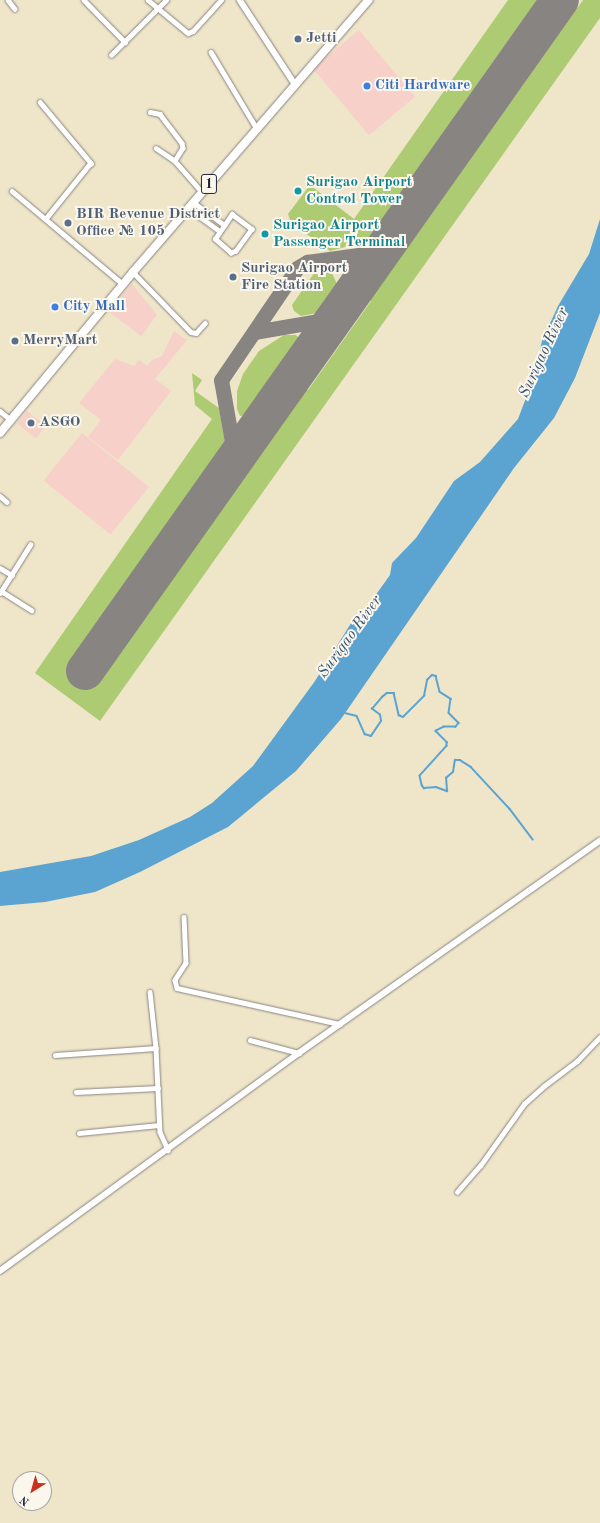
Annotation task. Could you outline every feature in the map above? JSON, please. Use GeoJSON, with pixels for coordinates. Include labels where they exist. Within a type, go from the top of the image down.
{"type":"FeatureCollection","features":[{"type":"Feature","properties":{"kind":"highway","name":"1"},"geometry":{"type":"LineString","coordinates":[[0,433],[133,272],[369,0]]}},
{"type":"Feature","properties":{"kind":"street"},"geometry":{"type":"LineString","coordinates":[[8,0],[15,9]]}},
{"type":"Feature","properties":{"kind":"street"},"geometry":{"type":"LineString","coordinates":[[84,0],[125,42]]}},
{"type":"Feature","properties":{"kind":"street"},"geometry":{"type":"LineString","coordinates":[[148,0],[188,33],[193,31],[221,0]]}},
{"type":"Feature","properties":{"kind":"street"},"geometry":{"type":"LineString","coordinates":[[111,55],[166,0]]}},
{"type":"Feature","properties":{"kind":"street"},"geometry":{"type":"LineString","coordinates":[[240,0],[295,84]]}},
{"type":"Feature","properties":{"kind":"street"},"geometry":{"type":"LineString","coordinates":[[211,52],[256,129]]}},
{"type":"Feature","properties":{"kind":"street"},"geometry":{"type":"LineString","coordinates":[[40,102],[91,163],[46,219]]}},
{"type":"Feature","properties":{"kind":"street"},"geometry":{"type":"LineString","coordinates":[[150,112],[160,114],[182,143],[183,148],[175,161]]}},
{"type":"Feature","properties":{"kind":"street"},"geometry":{"type":"LineString","coordinates":[[156,148],[175,161],[202,192]]}},
{"type":"Feature","properties":{"kind":"street"},"geometry":{"type":"LineString","coordinates":[[12,191],[123,284]]}},
{"type":"Feature","properties":{"kind":"street"},"geometry":{"type":"LineString","coordinates":[[191,205],[225,225]]}},
{"type":"Feature","properties":{"kind":"street"},"geometry":{"type":"LineString","coordinates":[[191,205],[220,231]]}},
{"type":"Feature","properties":{"kind":"street"},"geometry":{"type":"LineString","coordinates":[[232,214],[252,229],[236,251],[231,253],[215,241],[225,225],[232,214]]}},
{"type":"Feature","properties":{"kind":"street"},"geometry":{"type":"LineString","coordinates":[[133,272],[191,332],[196,333],[205,324]]}},
{"type":"Feature","properties":{"kind":"street"},"geometry":{"type":"LineString","coordinates":[[0,411],[11,420]]}},
{"type":"Feature","properties":{"kind":"street"},"geometry":{"type":"LineString","coordinates":[[0,496],[7,502]]}},
{"type":"Feature","properties":{"kind":"street"},"geometry":{"type":"LineString","coordinates":[[30,545],[1,592],[32,610]]}},
{"type":"Feature","properties":{"kind":"street"},"geometry":{"type":"LineString","coordinates":[[0,568],[12,575]]}},
{"type":"Feature","properties":{"kind":"street"},"geometry":{"type":"LineString","coordinates":[[0,1271],[168,1150],[299,1053],[600,842]]}},
{"type":"Feature","properties":{"kind":"street"},"geometry":{"type":"LineString","coordinates":[[184,917],[186,964],[175,980],[177,988],[340,1024]]}},
{"type":"Feature","properties":{"kind":"street"},"geometry":{"type":"LineString","coordinates":[[150,992],[156,1048],[159,1125],[161,1138],[168,1150]]}},
{"type":"Feature","properties":{"kind":"street"},"geometry":{"type":"LineString","coordinates":[[457,1192],[483,1162],[524,1104],[544,1086],[577,1061],[600,1037]]}},
{"type":"Feature","properties":{"kind":"street"},"geometry":{"type":"LineString","coordinates":[[250,1040],[299,1053]]}},
{"type":"Feature","properties":{"kind":"street"},"geometry":{"type":"LineString","coordinates":[[55,1055],[156,1048]]}},
{"type":"Feature","properties":{"kind":"street"},"geometry":{"type":"LineString","coordinates":[[76,1092],[158,1088]]}},
{"type":"Feature","properties":{"kind":"street"},"geometry":{"type":"LineString","coordinates":[[80,1133],[159,1125]]}},
{"type":"Feature","properties":{"kind":"shaded area","name":"Citi Hardware"},"geometry":{"type":"Polygon","coordinates":[[[359,30],[415,97],[369,135],[313,69],[359,30]]]}},
{"type":"Feature","properties":{"kind":"shaded area"},"geometry":{"type":"Polygon","coordinates":[[[132,284],[157,315],[141,336],[109,312],[132,284]]]}},
{"type":"Feature","properties":{"kind":"shaded area"},"geometry":{"type":"Polygon","coordinates":[[[174,331],[187,340],[155,379],[171,391],[118,460],[88,437],[101,420],[79,403],[115,359],[134,366],[139,360],[147,366],[152,360],[162,356],[174,331]]]}},
{"type":"Feature","properties":{"kind":"shaded area"},"geometry":{"type":"Polygon","coordinates":[[[27,411],[46,426],[36,438],[17,424],[27,411]]]}},
{"type":"Feature","properties":{"kind":"shaded area"},"geometry":{"type":"Polygon","coordinates":[[[82,433],[149,487],[110,535],[44,480],[82,433]]]}},
{"type":"Feature","properties":{"kind":"green space"},"geometry":{"type":"Polygon","coordinates":[[[508,0],[537,0],[382,220],[386,223],[380,231],[376,229],[368,241],[330,251],[291,223],[288,214],[310,185],[354,219],[508,0]]]}},
{"type":"Feature","properties":{"kind":"green space"},"geometry":{"type":"Polygon","coordinates":[[[583,0],[600,0],[600,18],[100,721],[35,673],[212,419],[195,405],[192,373],[202,380],[195,391],[219,408],[226,448],[74,663],[98,680],[304,388],[308,390],[371,301],[366,297],[408,237],[413,240],[583,0]]]}},
{"type":"Feature","properties":{"kind":"green space"},"geometry":{"type":"Polygon","coordinates":[[[317,269],[324,269],[332,273],[337,284],[317,313],[301,316],[294,311],[292,305],[317,269]]]}},
{"type":"Feature","properties":{"kind":"green space"},"geometry":{"type":"Polygon","coordinates":[[[284,335],[296,335],[299,338],[278,368],[281,371],[249,415],[240,416],[237,409],[237,391],[243,374],[259,351],[284,335]]]}},
{"type":"Feature","properties":{"kind":"water","name":"Surigao River"},"geometry":{"type":"Polygon","coordinates":[[[600,219],[600,313],[575,378],[554,418],[514,468],[341,719],[296,771],[228,827],[140,872],[95,892],[45,902],[0,906],[0,872],[91,856],[139,840],[190,817],[212,803],[253,766],[315,681],[353,620],[365,610],[390,575],[392,563],[416,538],[454,481],[480,462],[518,419],[534,377],[542,341],[558,306],[589,254],[600,219]]]}},
{"type":"Feature","properties":{"kind":"waterway"},"geometry":{"type":"LineString","coordinates":[[345,713],[357,716],[365,734],[371,736],[381,721],[380,715],[372,709],[382,697],[387,693],[394,693],[399,715],[403,717],[424,696],[427,680],[432,675],[436,676],[440,692],[451,699],[449,713],[459,723],[456,727],[444,727],[436,731],[447,742],[447,746],[420,776],[422,785],[424,788],[436,787],[447,791],[446,778],[453,772],[455,760],[460,760],[471,767],[510,809],[533,839]]}},
{"type":"Feature","properties":{"kind":"taxiway"},"geometry":{"type":"LineString","coordinates":[[235,459],[221,380],[297,268],[307,262],[359,255],[390,240]]}},
{"type":"Feature","properties":{"kind":"taxiway"},"geometry":{"type":"LineString","coordinates":[[254,332],[335,318]]}},
{"type":"Feature","properties":{"kind":"runway"},"geometry":{"type":"LineString","coordinates":[[85,671],[560,0]]}},
{"type":"Feature","properties":{"kind":"place","name":"Jetti"},"geometry":{"type":"Point","coordinates":[298,39]}},
{"type":"Feature","properties":{"kind":"place","name":"Citi Hardware"},"geometry":{"type":"Point","coordinates":[367,86]}},
{"type":"Feature","properties":{"kind":"place","name":"Surigao Airport Control Tower"},"geometry":{"type":"Point","coordinates":[298,191]}},
{"type":"Feature","properties":{"kind":"place","name":"BIR Revenue District Office № 105"},"geometry":{"type":"Point","coordinates":[68,223]}},
{"type":"Feature","properties":{"kind":"place","name":"Surigao Airport Passenger Terminal"},"geometry":{"type":"Point","coordinates":[265,234]}},
{"type":"Feature","properties":{"kind":"place","name":"Surigao Airport Fire Station"},"geometry":{"type":"Point","coordinates":[233,277]}},
{"type":"Feature","properties":{"kind":"place","name":"City Mall"},"geometry":{"type":"Point","coordinates":[55,307]}},
{"type":"Feature","properties":{"kind":"place","name":"MerryMart"},"geometry":{"type":"Point","coordinates":[15,341]}},
{"type":"Feature","properties":{"kind":"place","name":"ASGO"},"geometry":{"type":"Point","coordinates":[31,423]}}]}
